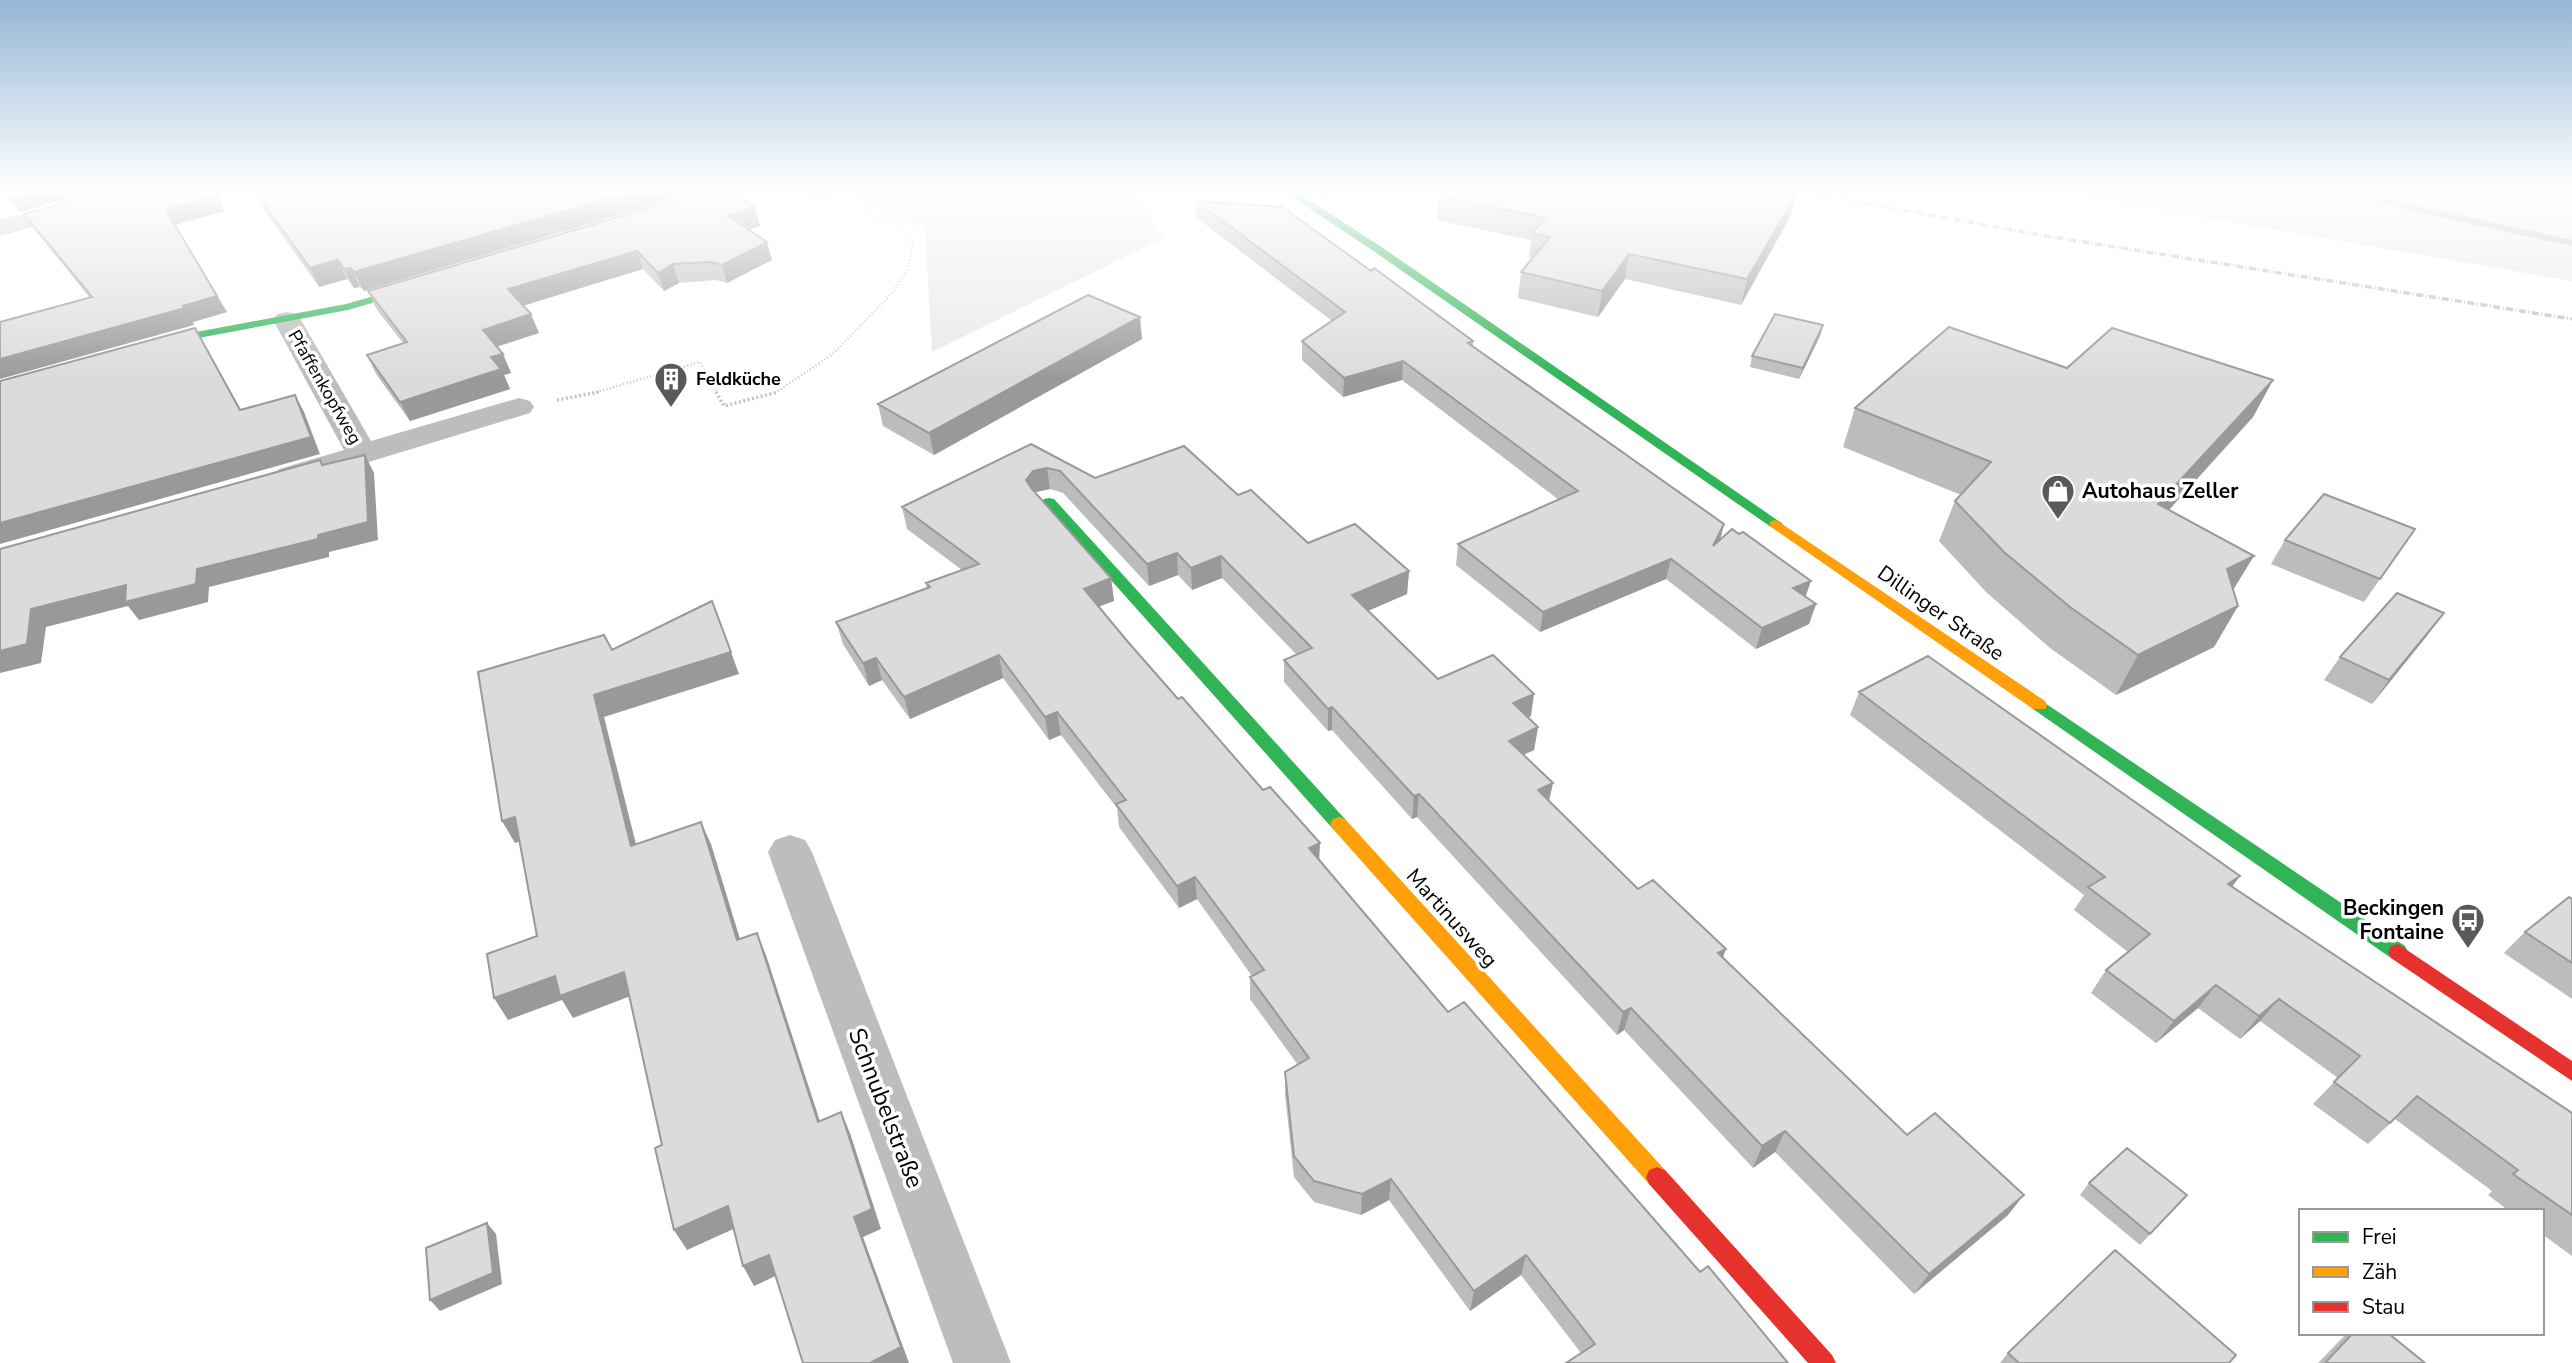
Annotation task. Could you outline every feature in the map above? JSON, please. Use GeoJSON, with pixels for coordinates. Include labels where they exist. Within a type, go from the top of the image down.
{"type":"FeatureCollection","features":[{"type":"Feature","properties":{"kind":"street","name":"Dillinger Straße"},"geometry":{"type":"LineString","coordinates":[[1383,253],[2572,1072]]}},
{"type":"Feature","properties":{"kind":"street","name":"Pfaffenkopfweg"},"geometry":{"type":"LineString","coordinates":[[127,355],[191,337],[348,307],[440,280]]}},
{"type":"Feature","properties":{"kind":"street","name":"Pfaffenkopfweg"},"geometry":{"type":"LineString","coordinates":[[287,320],[363,455]]}},
{"type":"Feature","properties":{"kind":"street","name":"Pfaffenkopfweg"},"geometry":{"type":"LineString","coordinates":[[259,484],[519,407]]}},
{"type":"Feature","properties":{"kind":"street","name":"Martinusweg"},"geometry":{"type":"LineString","coordinates":[[1049,502],[1824,1363]]}},
{"type":"Feature","properties":{"kind":"street","name":"Schnubelstraße"},"geometry":{"type":"LineString","coordinates":[[790,852],[982,1363]]}},
{"type":"Feature","properties":{"kind":"path"},"geometry":{"type":"LineString","coordinates":[[519,407],[581,397],[700,362],[724,406],[773,395],[833,355],[894,290],[908,268],[911,253]]}},
{"type":"Feature","properties":{"kind":"shaded area"},"geometry":{"type":"Polygon","coordinates":[[[926,253],[1133,253],[932,352],[926,253]]]}},
{"type":"Feature","properties":{"kind":"shaded area"},"geometry":{"type":"Polygon","coordinates":[[[2407,253],[2572,253],[2572,281],[2407,253]]]}},
{"type":"Feature","properties":{"kind":"building"},"geometry":{"type":"Polygon","coordinates":[[[56,253],[191,253],[217,296],[183,306],[185,308],[0,359],[0,322],[92,297],[56,253]]]}},
{"type":"Feature","properties":{"kind":"building"},"geometry":{"type":"Polygon","coordinates":[[[299,253],[421,253],[354,272],[351,268],[344,269],[338,260],[310,268],[299,253]]]}},
{"type":"Feature","properties":{"kind":"building"},"geometry":{"type":"Polygon","coordinates":[[[498,253],[632,253],[508,289],[531,314],[483,330],[503,354],[491,357],[501,369],[400,402],[367,355],[407,342],[368,291],[498,253]]]}},
{"type":"Feature","properties":{"kind":"building"},"geometry":{"type":"Polygon","coordinates":[[[639,253],[746,253],[722,265],[710,262],[673,264],[658,273],[639,253]]]}},
{"type":"Feature","properties":{"kind":"building"},"geometry":{"type":"Polygon","coordinates":[[[1265,253],[1345,253],[1371,271],[1374,268],[1473,341],[1468,343],[1724,524],[1713,546],[1732,529],[1739,534],[1743,532],[1811,581],[1793,588],[1816,604],[1762,628],[1671,559],[1543,612],[1458,544],[1578,491],[1403,361],[1344,378],[1302,341],[1345,312],[1265,253]]]}},
{"type":"Feature","properties":{"kind":"building"},"geometry":{"type":"Polygon","coordinates":[[[1537,253],[1762,253],[1747,279],[1629,254],[1602,291],[1521,272],[1537,253]]]}},
{"type":"Feature","properties":{"kind":"building"},"geometry":{"type":"Polygon","coordinates":[[[1088,295],[1140,317],[929,433],[878,404],[1088,295]]]}},
{"type":"Feature","properties":{"kind":"building"},"geometry":{"type":"Polygon","coordinates":[[[1775,314],[1823,325],[1803,368],[1752,356],[1775,314]]]}},
{"type":"Feature","properties":{"kind":"building"},"geometry":{"type":"Polygon","coordinates":[[[1949,327],[2067,368],[2112,328],[2273,380],[2158,504],[2254,556],[2227,569],[2238,606],[2138,655],[2070,607],[2004,552],[1955,501],[1991,462],[1855,408],[1949,327]]]}},
{"type":"Feature","properties":{"kind":"building"},"geometry":{"type":"Polygon","coordinates":[[[195,328],[240,410],[295,395],[311,437],[0,523],[0,381],[195,328]]]}},
{"type":"Feature","properties":{"kind":"building"},"geometry":{"type":"Polygon","coordinates":[[[1031,444],[1095,478],[1184,446],[1238,495],[1251,490],[1308,543],[1355,524],[1409,571],[1352,595],[1438,679],[1493,655],[1534,694],[1513,703],[1538,727],[1509,741],[1553,783],[1538,790],[1638,889],[1653,880],[1726,949],[1718,953],[1907,1135],[1935,1113],[2024,1195],[1929,1274],[1785,1131],[1762,1146],[1631,1008],[1623,1012],[1419,794],[1414,796],[1332,707],[1328,709],[1284,660],[1312,648],[1221,556],[1191,568],[1177,553],[1147,564],[1060,471],[1047,468],[1033,471],[1026,480],[1032,489],[1111,578],[1084,589],[1128,642],[1178,699],[1182,697],[1263,790],[1270,787],[1320,843],[1309,848],[1448,1012],[1464,1002],[1700,1272],[1708,1266],[1788,1363],[1566,1363],[1595,1344],[1526,1255],[1474,1291],[1391,1179],[1362,1194],[1314,1181],[1294,1156],[1285,1072],[1309,1058],[1250,977],[1264,970],[1195,877],[1177,886],[1116,804],[1126,800],[1057,712],[1045,717],[999,655],[904,697],[876,658],[863,663],[836,622],[930,587],[926,583],[979,564],[902,507],[1031,444]]]}},
{"type":"Feature","properties":{"kind":"building"},"geometry":{"type":"Polygon","coordinates":[[[365,455],[368,522],[318,535],[318,539],[197,569],[196,584],[125,602],[126,585],[31,609],[27,644],[0,651],[0,549],[320,460],[322,465],[365,455]]]}},
{"type":"Feature","properties":{"kind":"building"},"geometry":{"type":"Polygon","coordinates":[[[2324,494],[2415,529],[2380,579],[2285,540],[2324,494]]]}},
{"type":"Feature","properties":{"kind":"building"},"geometry":{"type":"Polygon","coordinates":[[[2397,593],[2444,613],[2389,680],[2340,657],[2397,593]]]}},
{"type":"Feature","properties":{"kind":"building"},"geometry":{"type":"Polygon","coordinates":[[[712,601],[731,652],[594,695],[631,846],[701,822],[737,940],[757,933],[818,1122],[841,1112],[872,1209],[854,1217],[901,1347],[870,1363],[803,1363],[769,1255],[743,1266],[728,1206],[674,1230],[655,1148],[662,1145],[624,972],[560,996],[555,976],[494,998],[487,954],[537,936],[515,817],[502,821],[478,672],[604,635],[612,650],[712,601]]]}},
{"type":"Feature","properties":{"kind":"building"},"geometry":{"type":"Polygon","coordinates":[[[1928,656],[2240,876],[2228,884],[2572,1113],[2572,1215],[2513,1174],[2518,1170],[2417,1096],[2390,1123],[2334,1082],[2360,1056],[2279,999],[2259,1016],[2216,985],[2174,1021],[2106,970],[2150,934],[2088,887],[2105,877],[1859,692],[1928,656]]]}},
{"type":"Feature","properties":{"kind":"building"},"geometry":{"type":"Polygon","coordinates":[[[2569,897],[2572,899],[2572,963],[2525,932],[2569,897]]]}},
{"type":"Feature","properties":{"kind":"building"},"geometry":{"type":"Polygon","coordinates":[[[2127,1148],[2187,1195],[2150,1234],[2089,1183],[2127,1148]]]}},
{"type":"Feature","properties":{"kind":"building"},"geometry":{"type":"Polygon","coordinates":[[[487,1223],[493,1273],[430,1300],[426,1248],[487,1223]]]}},
{"type":"Feature","properties":{"kind":"building"},"geometry":{"type":"Polygon","coordinates":[[[2115,1250],[2236,1355],[2229,1363],[2019,1363],[2008,1353],[2115,1250]]]}},
{"type":"Feature","properties":{"kind":"building"},"geometry":{"type":"Polygon","coordinates":[[[2351,1335],[2390,1335],[2425,1363],[2325,1363],[2351,1335]]]}},
{"type":"Feature","properties":{"kind":"railway"},"geometry":{"type":"LineString","coordinates":[[2151,253],[2572,319]]}},
{"type":"Feature","properties":{"kind":"traffic: fast"},"geometry":{"type":"LineString","coordinates":[[1383,253],[1776,524]]}},
{"type":"Feature","properties":{"kind":"traffic: fast"},"geometry":{"type":"LineString","coordinates":[[148,349],[191,336],[348,307],[423,285]]}},
{"type":"Feature","properties":{"kind":"traffic: fast"},"geometry":{"type":"LineString","coordinates":[[1049,502],[1339,824]]}},
{"type":"Feature","properties":{"kind":"traffic: fast"},"geometry":{"type":"LineString","coordinates":[[2039,705],[2398,952]]}},
{"type":"Feature","properties":{"kind":"traffic: slow"},"geometry":{"type":"LineString","coordinates":[[1776,524],[2039,705]]}},
{"type":"Feature","properties":{"kind":"traffic: slow"},"geometry":{"type":"LineString","coordinates":[[1339,824],[1657,1177]]}},
{"type":"Feature","properties":{"kind":"traffic: jam"},"geometry":{"type":"LineString","coordinates":[[2398,952],[2572,1072]]}},
{"type":"Feature","properties":{"kind":"traffic: jam"},"geometry":{"type":"LineString","coordinates":[[1657,1177],[1824,1363]]}},
{"type":"Feature","properties":{"kind":"place","name":"Feldküche"},"geometry":{"type":"Point","coordinates":[671,409]}},
{"type":"Feature","properties":{"kind":"place","name":"Autohaus Zeller"},"geometry":{"type":"Point","coordinates":[2058,521]}},
{"type":"Feature","properties":{"kind":"place","name":"Beckingen Fontaine"},"geometry":{"type":"Point","coordinates":[2468,950]}}]}
